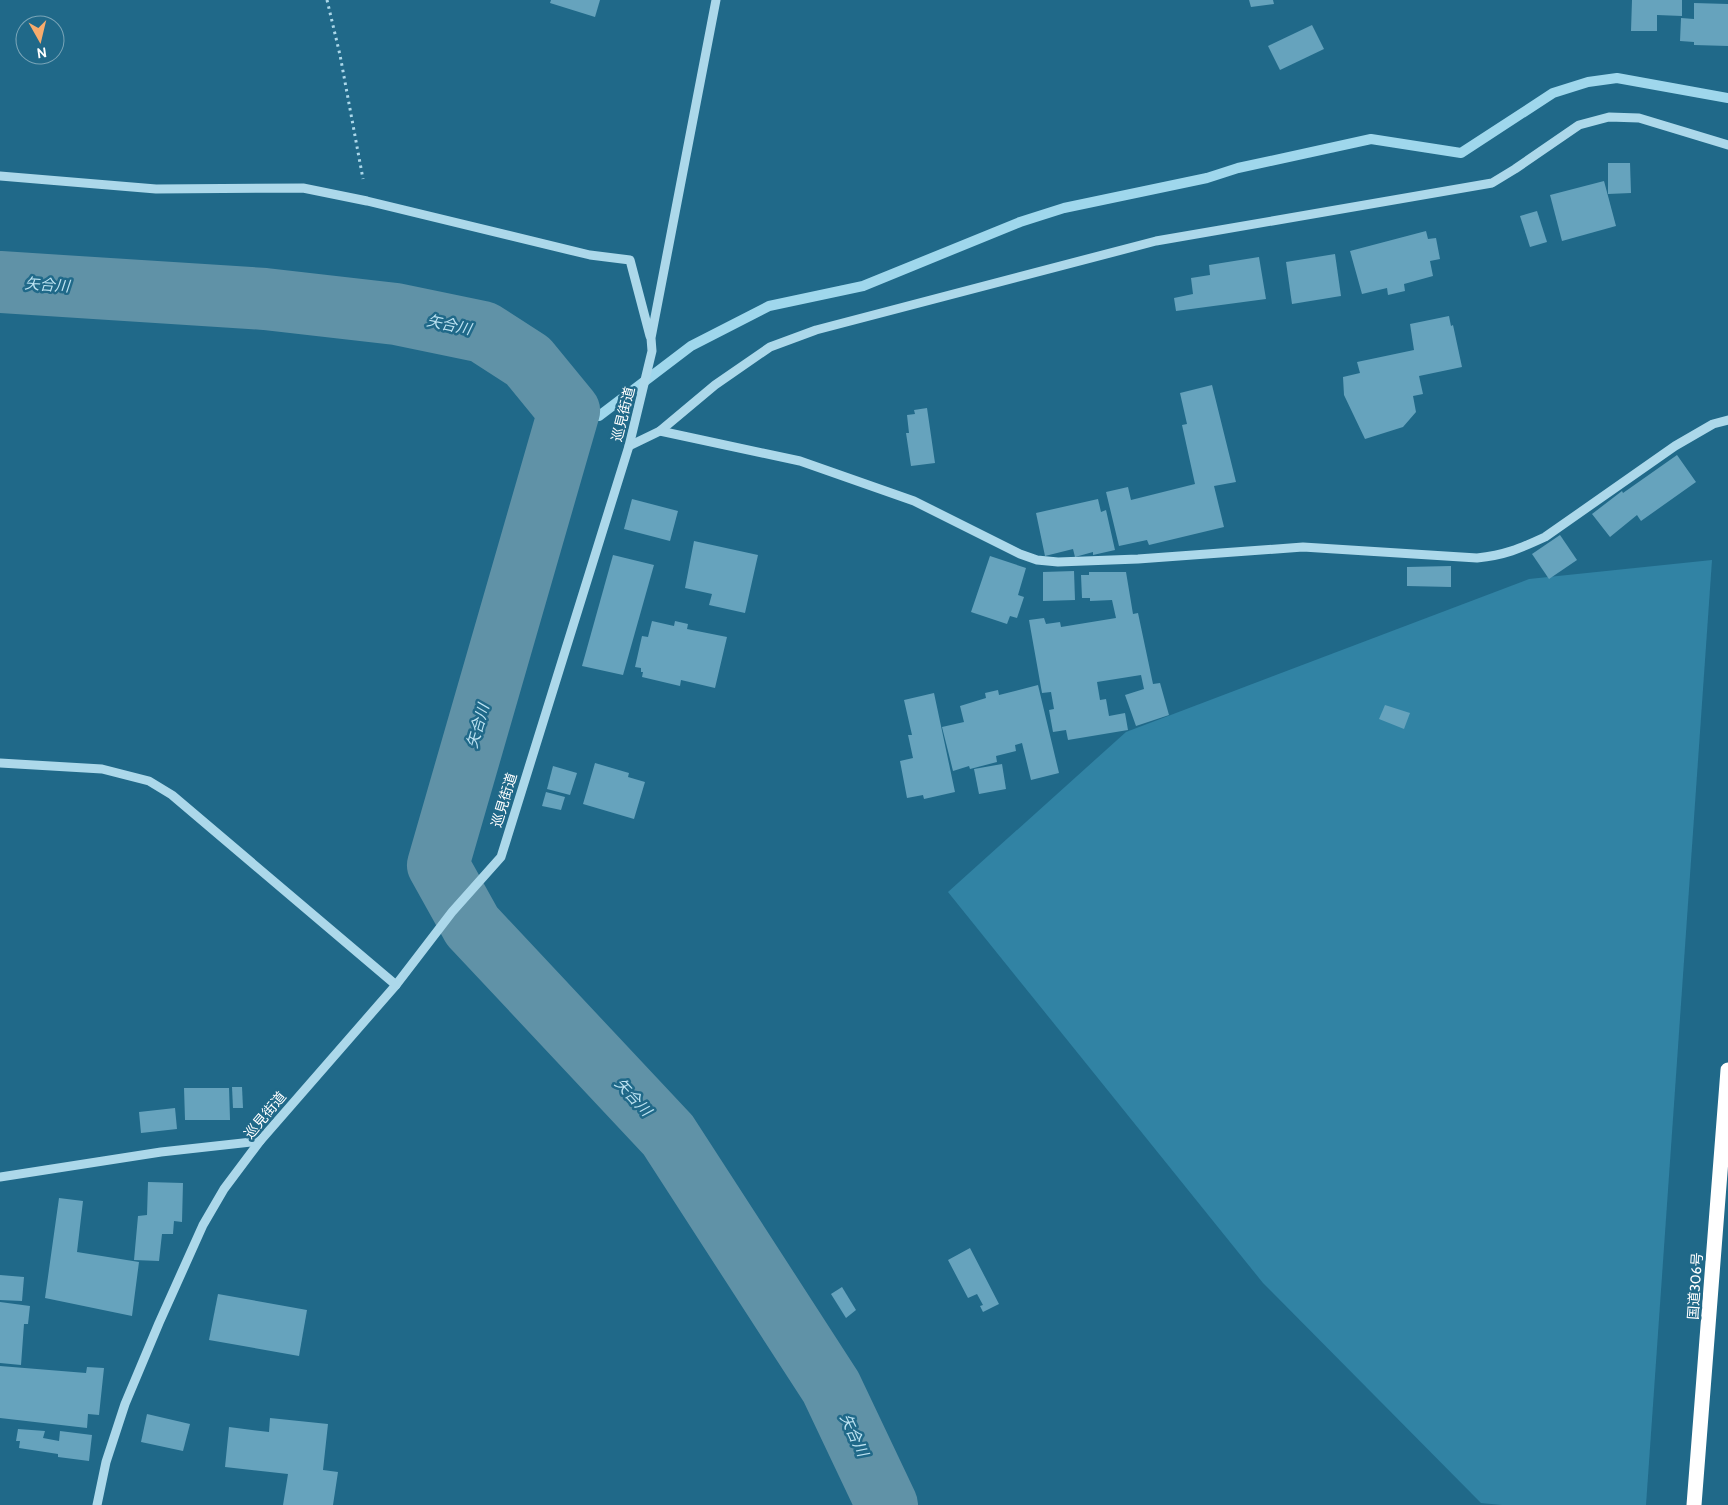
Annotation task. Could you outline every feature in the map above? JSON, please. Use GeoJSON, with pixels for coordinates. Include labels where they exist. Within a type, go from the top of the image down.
{"type":"FeatureCollection","features":[{"type":"Feature","properties":{"kind":"highway","name":"国道306号"},"geometry":{"type":"LineString","coordinates":[[1694,1505],[1728,1070]]}},
{"type":"Feature","properties":{"kind":"street","name":"巡見街道"},"geometry":{"type":"LineString","coordinates":[[97,1505],[106,1462],[125,1404],[203,1225],[224,1190],[260,1141],[396,985],[452,912],[501,857],[629,446],[652,351],[651,338],[716,0]]}},
{"type":"Feature","properties":{"kind":"street"},"geometry":{"type":"LineString","coordinates":[[629,446],[660,431],[715,385],[770,347],[802,335],[1156,241],[1492,183],[1515,170],[1579,125],[1609,117],[1639,118],[1728,145]]}},
{"type":"Feature","properties":{"kind":"street"},"geometry":{"type":"LineString","coordinates":[[0,176],[156,189],[303,188],[367,201],[590,255],[630,260],[651,338]]}},
{"type":"Feature","properties":{"kind":"street"},"geometry":{"type":"LineString","coordinates":[[660,431],[800,461],[914,501],[1020,554],[1037,560],[1058,562],[1138,559],[1303,546],[1468,557],[1500,556],[1523,548],[1545,537],[1674,446],[1713,424],[1728,420]]}},
{"type":"Feature","properties":{"kind":"street"},"geometry":{"type":"LineString","coordinates":[[0,763],[102,769],[149,781],[172,795],[396,985]]}},
{"type":"Feature","properties":{"kind":"street"},"geometry":{"type":"LineString","coordinates":[[0,1177],[161,1152],[260,1141]]}},
{"type":"Feature","properties":{"kind":"path"},"geometry":{"type":"LineString","coordinates":[[327,0],[340,55],[367,201]]}},
{"type":"Feature","properties":{"kind":"shaded area"},"geometry":{"type":"Polygon","coordinates":[[[1712,560],[1646,1505],[1502,1505],[1481,1503],[1263,1283],[948,892],[1126,732],[1529,579],[1712,560]]]}},
{"type":"Feature","properties":{"kind":"building"},"geometry":{"type":"Polygon","coordinates":[[[551,0],[600,0],[595,17],[550,3],[551,0]]]}},
{"type":"Feature","properties":{"kind":"building"},"geometry":{"type":"Polygon","coordinates":[[[1249,0],[1273,0],[1274,4],[1251,7],[1249,0]]]}},
{"type":"Feature","properties":{"kind":"building"},"geometry":{"type":"Polygon","coordinates":[[[1632,0],[1682,0],[1682,16],[1657,15],[1657,31],[1631,31],[1632,0]]]}},
{"type":"Feature","properties":{"kind":"building"},"geometry":{"type":"Polygon","coordinates":[[[1694,3],[1728,4],[1728,46],[1694,45],[1694,42],[1680,41],[1681,18],[1694,19],[1694,3]]]}},
{"type":"Feature","properties":{"kind":"building"},"geometry":{"type":"Polygon","coordinates":[[[1312,25],[1324,49],[1280,70],[1268,46],[1312,25]]]}},
{"type":"Feature","properties":{"kind":"building"},"geometry":{"type":"Polygon","coordinates":[[[1608,163],[1630,163],[1631,193],[1608,194],[1608,163]]]}},
{"type":"Feature","properties":{"kind":"building"},"geometry":{"type":"Polygon","coordinates":[[[1604,181],[1616,226],[1562,241],[1550,195],[1604,181]]]}},
{"type":"Feature","properties":{"kind":"building"},"geometry":{"type":"Polygon","coordinates":[[[1537,211],[1547,242],[1530,247],[1520,216],[1537,211]]]}},
{"type":"Feature","properties":{"kind":"building"},"geometry":{"type":"Polygon","coordinates":[[[1426,231],[1428,239],[1436,238],[1440,259],[1430,261],[1433,276],[1404,284],[1405,291],[1388,295],[1387,288],[1362,294],[1350,251],[1426,231]]]}},
{"type":"Feature","properties":{"kind":"building"},"geometry":{"type":"Polygon","coordinates":[[[1335,254],[1341,296],[1292,304],[1286,262],[1335,254]]]}},
{"type":"Feature","properties":{"kind":"building"},"geometry":{"type":"Polygon","coordinates":[[[1259,257],[1266,299],[1176,311],[1174,298],[1193,294],[1191,278],[1210,275],[1209,265],[1259,257]]]}},
{"type":"Feature","properties":{"kind":"building"},"geometry":{"type":"Polygon","coordinates":[[[1449,316],[1451,326],[1453,325],[1462,367],[1419,376],[1423,394],[1413,396],[1416,412],[1403,427],[1365,439],[1344,395],[1343,377],[1360,373],[1357,362],[1414,350],[1410,324],[1449,316]]]}},
{"type":"Feature","properties":{"kind":"building"},"geometry":{"type":"Polygon","coordinates":[[[1212,385],[1236,482],[1214,486],[1224,527],[1149,545],[1147,540],[1119,546],[1106,492],[1128,487],[1131,500],[1195,484],[1182,425],[1187,424],[1180,393],[1212,385]]]}},
{"type":"Feature","properties":{"kind":"building"},"geometry":{"type":"Polygon","coordinates":[[[927,408],[935,463],[911,466],[906,433],[909,433],[907,415],[915,414],[914,410],[927,408]]]}},
{"type":"Feature","properties":{"kind":"building"},"geometry":{"type":"Polygon","coordinates":[[[1677,455],[1696,482],[1641,521],[1637,515],[1610,537],[1592,514],[1622,491],[1623,493],[1677,455]]]}},
{"type":"Feature","properties":{"kind":"building"},"geometry":{"type":"Polygon","coordinates":[[[632,499],[678,511],[670,541],[624,529],[632,499]]]}},
{"type":"Feature","properties":{"kind":"building"},"geometry":{"type":"Polygon","coordinates":[[[1098,499],[1101,512],[1106,510],[1115,550],[1093,555],[1093,552],[1075,557],[1073,549],[1045,556],[1036,513],[1098,499]]]}},
{"type":"Feature","properties":{"kind":"building"},"geometry":{"type":"Polygon","coordinates":[[[1560,535],[1577,560],[1549,579],[1532,554],[1560,535]]]}},
{"type":"Feature","properties":{"kind":"building"},"geometry":{"type":"Polygon","coordinates":[[[694,541],[758,555],[745,613],[709,605],[712,594],[685,588],[694,541]]]}},
{"type":"Feature","properties":{"kind":"building"},"geometry":{"type":"Polygon","coordinates":[[[613,555],[654,565],[623,675],[582,666],[613,555]]]}},
{"type":"Feature","properties":{"kind":"building"},"geometry":{"type":"Polygon","coordinates":[[[990,556],[1026,568],[1018,595],[1024,597],[1017,618],[1010,616],[1007,624],[971,612],[990,556]]]}},
{"type":"Feature","properties":{"kind":"building"},"geometry":{"type":"Polygon","coordinates":[[[1451,566],[1451,587],[1407,586],[1407,567],[1451,566]]]}},
{"type":"Feature","properties":{"kind":"building"},"geometry":{"type":"Polygon","coordinates":[[[1074,571],[1075,600],[1043,601],[1043,572],[1074,571]]]}},
{"type":"Feature","properties":{"kind":"building"},"geometry":{"type":"Polygon","coordinates":[[[1089,572],[1126,572],[1133,614],[1138,613],[1153,684],[1160,683],[1169,715],[1136,726],[1125,695],[1144,689],[1141,675],[1097,682],[1100,700],[1106,699],[1109,716],[1125,713],[1128,730],[1068,740],[1066,730],[1053,732],[1049,710],[1054,709],[1051,692],[1042,693],[1029,620],[1044,618],[1046,624],[1060,622],[1061,627],[1116,618],[1112,600],[1090,601],[1090,598],[1082,598],[1081,575],[1089,575],[1089,572]]]}},
{"type":"Feature","properties":{"kind":"building"},"geometry":{"type":"Polygon","coordinates":[[[652,621],[674,626],[675,621],[688,624],[687,629],[727,637],[715,688],[681,680],[680,686],[642,677],[643,672],[641,672],[641,668],[635,667],[642,636],[648,637],[652,621]]]}},
{"type":"Feature","properties":{"kind":"building"},"geometry":{"type":"Polygon","coordinates":[[[1038,685],[1059,773],[1031,780],[1022,743],[1015,745],[1016,751],[996,756],[997,762],[970,769],[969,766],[953,771],[942,727],[964,722],[960,706],[986,698],[985,693],[998,690],[999,695],[1038,685]]]}},
{"type":"Feature","properties":{"kind":"building"},"geometry":{"type":"Polygon","coordinates":[[[934,693],[955,792],[924,799],[923,795],[907,798],[900,761],[913,758],[908,735],[912,735],[904,700],[934,693]]]}},
{"type":"Feature","properties":{"kind":"building"},"geometry":{"type":"Polygon","coordinates":[[[1385,705],[1410,713],[1404,729],[1379,719],[1385,705]]]}},
{"type":"Feature","properties":{"kind":"building"},"geometry":{"type":"Polygon","coordinates":[[[595,763],[629,773],[628,777],[645,782],[634,819],[583,804],[595,763]]]}},
{"type":"Feature","properties":{"kind":"building"},"geometry":{"type":"Polygon","coordinates":[[[1002,764],[1006,789],[979,794],[974,769],[1002,764]]]}},
{"type":"Feature","properties":{"kind":"building"},"geometry":{"type":"Polygon","coordinates":[[[553,766],[577,773],[570,795],[547,789],[553,766]]]}},
{"type":"Feature","properties":{"kind":"building"},"geometry":{"type":"Polygon","coordinates":[[[546,792],[565,797],[561,810],[542,806],[546,792]]]}},
{"type":"Feature","properties":{"kind":"building"},"geometry":{"type":"Polygon","coordinates":[[[232,1087],[242,1087],[243,1108],[233,1108],[232,1087]]]}},
{"type":"Feature","properties":{"kind":"building"},"geometry":{"type":"Polygon","coordinates":[[[184,1088],[229,1088],[230,1120],[185,1120],[184,1088]]]}},
{"type":"Feature","properties":{"kind":"building"},"geometry":{"type":"Polygon","coordinates":[[[175,1108],[177,1129],[141,1133],[139,1112],[175,1108]]]}},
{"type":"Feature","properties":{"kind":"building"},"geometry":{"type":"Polygon","coordinates":[[[148,1182],[183,1183],[182,1222],[174,1221],[173,1234],[162,1234],[159,1261],[134,1260],[138,1216],[147,1215],[148,1182]]]}},
{"type":"Feature","properties":{"kind":"building"},"geometry":{"type":"Polygon","coordinates":[[[59,1198],[83,1201],[77,1252],[139,1262],[132,1316],[45,1298],[59,1198]]]}},
{"type":"Feature","properties":{"kind":"building"},"geometry":{"type":"Polygon","coordinates":[[[970,1248],[999,1304],[983,1312],[980,1306],[983,1305],[977,1294],[968,1298],[948,1260],[970,1248]]]}},
{"type":"Feature","properties":{"kind":"building"},"geometry":{"type":"Polygon","coordinates":[[[0,1275],[24,1277],[22,1301],[0,1300],[0,1275]]]}},
{"type":"Feature","properties":{"kind":"building"},"geometry":{"type":"Polygon","coordinates":[[[842,1287],[856,1310],[846,1318],[831,1294],[842,1287]]]}},
{"type":"Feature","properties":{"kind":"building"},"geometry":{"type":"Polygon","coordinates":[[[218,1294],[307,1310],[299,1356],[209,1340],[218,1294]]]}},
{"type":"Feature","properties":{"kind":"building"},"geometry":{"type":"Polygon","coordinates":[[[0,1302],[30,1306],[28,1324],[24,1324],[21,1365],[0,1363],[0,1302]]]}},
{"type":"Feature","properties":{"kind":"building"},"geometry":{"type":"Polygon","coordinates":[[[0,1366],[86,1373],[87,1367],[104,1368],[99,1415],[88,1414],[87,1428],[0,1418],[0,1366]]]}},
{"type":"Feature","properties":{"kind":"building"},"geometry":{"type":"Polygon","coordinates":[[[147,1414],[190,1424],[183,1451],[141,1442],[147,1414]]]}},
{"type":"Feature","properties":{"kind":"building"},"geometry":{"type":"Polygon","coordinates":[[[270,1418],[328,1424],[323,1470],[338,1472],[333,1505],[283,1505],[288,1474],[225,1467],[229,1427],[269,1432],[270,1418]]]}},
{"type":"Feature","properties":{"kind":"building"},"geometry":{"type":"Polygon","coordinates":[[[18,1429],[45,1431],[43,1438],[59,1441],[60,1431],[92,1435],[89,1461],[58,1457],[58,1454],[19,1448],[20,1441],[16,1441],[18,1429]]]}},
{"type":"Feature","properties":{"kind":"waterway"},"geometry":{"type":"LineString","coordinates":[[569,411],[599,416],[691,346],[769,306],[863,286],[1020,222],[1064,208],[1207,178],[1238,168],[1371,139],[1461,153],[1553,93],[1588,82],[1617,78],[1728,98]]}},
{"type":"Feature","properties":{"kind":"waterway","name":"矢合川"},"geometry":{"type":"LineString","coordinates":[[0,282],[265,299],[396,314],[483,332],[528,361],[569,411],[438,865],[472,926],[668,1135],[831,1387],[887,1505]]}}]}
